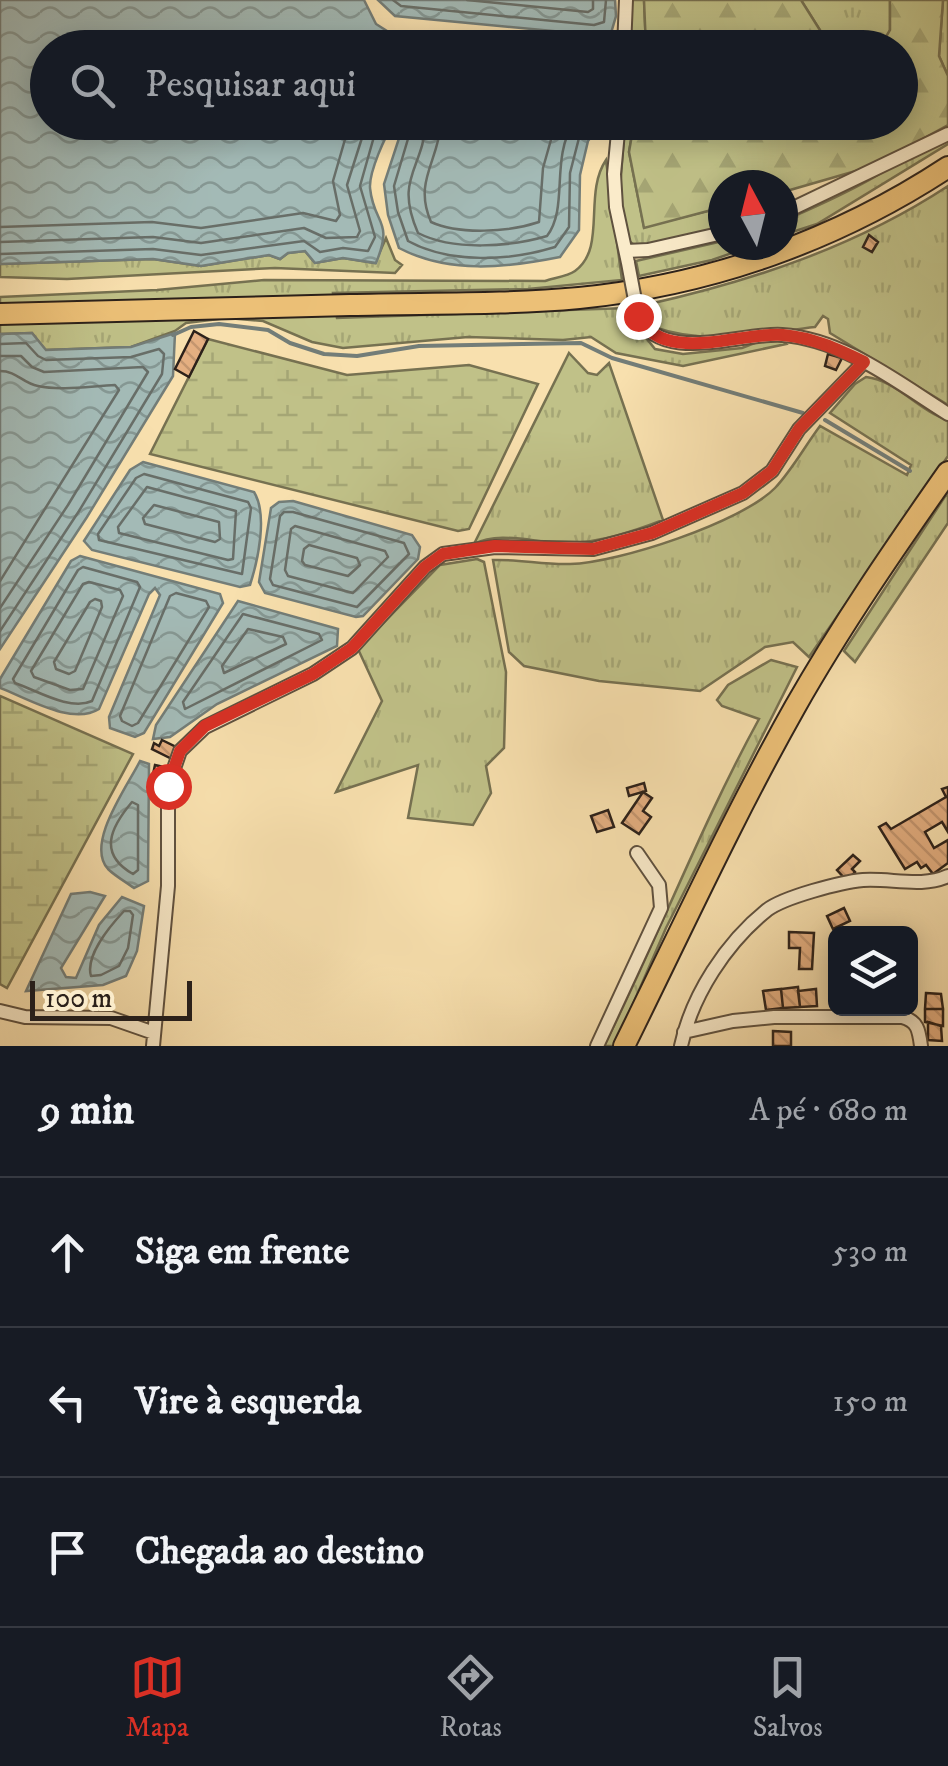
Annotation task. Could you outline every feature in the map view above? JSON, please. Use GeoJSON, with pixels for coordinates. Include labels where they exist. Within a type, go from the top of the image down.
{"type":"FeatureCollection","features":[{"type":"Feature","properties":{"kind":"main road"},"geometry":{"type":"LineString","coordinates":[[840,227],[948,157]]}},
{"type":"Feature","properties":{"kind":"main road"},"geometry":{"type":"LineString","coordinates":[[0,314],[515,301],[620,293],[763,260],[896,202],[948,167]]}},
{"type":"Feature","properties":{"kind":"main road"},"geometry":{"type":"LineString","coordinates":[[624,1046],[747,795],[794,709],[859,601],[948,472]]}},
{"type":"Feature","properties":{"kind":"street"},"geometry":{"type":"LineString","coordinates":[[625,30],[626,0]]}},
{"type":"Feature","properties":{"kind":"street"},"geometry":{"type":"LineString","coordinates":[[798,206],[948,134]]}},
{"type":"Feature","properties":{"kind":"street"},"geometry":{"type":"LineString","coordinates":[[617,140],[616,207],[638,316],[644,328],[659,337],[691,343],[778,334],[817,339],[864,362],[948,414]]}},
{"type":"Feature","properties":{"kind":"street"},"geometry":{"type":"LineString","coordinates":[[627,257],[708,236]]}},
{"type":"Feature","properties":{"kind":"street"},"geometry":{"type":"LineString","coordinates":[[0,1012],[24,1017],[111,1018],[154,1039],[168,886],[168,786],[180,751],[192,738],[205,726],[313,674],[352,648],[425,567],[443,554],[495,546],[593,549],[652,533],[743,493],[772,471],[799,429],[864,362]]}},
{"type":"Feature","properties":{"kind":"street"},"geometry":{"type":"LineString","coordinates":[[596,1046],[662,908],[659,886],[637,853]]}},
{"type":"Feature","properties":{"kind":"street"},"geometry":{"type":"LineString","coordinates":[[682,1039],[694,1000],[733,946],[769,908],[863,880],[902,882],[948,876]]}},
{"type":"Feature","properties":{"kind":"street"},"geometry":{"type":"LineString","coordinates":[[682,1039],[733,1021],[774,1017],[912,1019],[918,1027],[921,1046]]}},
{"type":"Feature","properties":{"kind":"green space"},"geometry":{"type":"Polygon","coordinates":[[[628,0],[644,0],[645,30],[629,30],[628,0]]]}},
{"type":"Feature","properties":{"kind":"green space"},"geometry":{"type":"Polygon","coordinates":[[[644,0],[801,0],[820,30],[645,30],[644,0]]]}},
{"type":"Feature","properties":{"kind":"green space"},"geometry":{"type":"Polygon","coordinates":[[[801,0],[890,0],[890,30],[820,30],[801,0]]]}},
{"type":"Feature","properties":{"kind":"green space"},"geometry":{"type":"Polygon","coordinates":[[[890,0],[943,0],[939,56],[948,76],[948,125],[873,166],[798,188],[798,170],[708,170],[708,211],[644,228],[629,152],[631,140],[918,140],[918,30],[890,30],[890,0]]]}},
{"type":"Feature","properties":{"kind":"green space"},"geometry":{"type":"Polygon","coordinates":[[[943,0],[948,0],[948,76],[939,56],[943,0]]]}},
{"type":"Feature","properties":{"kind":"green space"},"geometry":{"type":"Polygon","coordinates":[[[948,127],[948,144],[817,224],[798,230],[798,214],[909,156],[948,127]]]}},
{"type":"Feature","properties":{"kind":"green space"},"geometry":{"type":"Polygon","coordinates":[[[624,140],[631,140],[629,152],[644,227],[708,211],[708,231],[645,246],[625,238],[619,202],[624,140]]]}},
{"type":"Feature","properties":{"kind":"green space"},"geometry":{"type":"Polygon","coordinates":[[[606,160],[622,280],[528,289],[333,293],[337,318],[628,308],[655,349],[683,354],[742,348],[770,337],[786,344],[683,366],[616,353],[591,337],[468,337],[343,348],[312,342],[263,321],[227,318],[186,323],[131,347],[45,350],[32,333],[0,334],[0,297],[157,290],[264,280],[545,281],[561,277],[575,271],[590,249],[596,188],[606,160]]]}},
{"type":"Feature","properties":{"kind":"green space"},"geometry":{"type":"Polygon","coordinates":[[[948,186],[948,405],[830,333],[828,319],[823,316],[815,327],[734,336],[694,336],[654,327],[645,305],[724,285],[802,259],[876,227],[948,186]]]}},
{"type":"Feature","properties":{"kind":"green space"},"geometry":{"type":"Polygon","coordinates":[[[386,238],[395,260],[402,265],[395,273],[275,268],[67,279],[0,277],[0,264],[153,259],[201,266],[269,255],[280,259],[288,253],[305,251],[315,263],[343,258],[375,263],[386,238]]]}},
{"type":"Feature","properties":{"kind":"green space"},"geometry":{"type":"Polygon","coordinates":[[[708,244],[708,260],[712,260],[639,276],[636,261],[708,244]]]}},
{"type":"Feature","properties":{"kind":"green space"},"geometry":{"type":"Polygon","coordinates":[[[208,339],[347,375],[469,365],[538,384],[469,529],[458,531],[150,454],[208,339]]]}},
{"type":"Feature","properties":{"kind":"green space"},"geometry":{"type":"Polygon","coordinates":[[[569,353],[588,373],[597,375],[609,363],[663,520],[616,536],[581,542],[495,538],[474,544],[569,353]]]}},
{"type":"Feature","properties":{"kind":"green space"},"geometry":{"type":"Polygon","coordinates":[[[866,377],[887,384],[948,420],[948,456],[809,657],[793,642],[765,647],[700,691],[599,681],[524,666],[509,652],[493,560],[591,562],[708,527],[759,501],[775,488],[820,426],[907,475],[911,465],[830,413],[866,377]]]}},
{"type":"Feature","properties":{"kind":"green space"},"geometry":{"type":"Polygon","coordinates":[[[948,492],[948,523],[855,662],[844,651],[948,492]]]}},
{"type":"Feature","properties":{"kind":"green space"},"geometry":{"type":"Polygon","coordinates":[[[477,559],[484,562],[506,672],[504,748],[486,766],[491,793],[473,825],[408,818],[418,765],[336,792],[382,701],[358,649],[440,565],[477,559]]]}},
{"type":"Feature","properties":{"kind":"green space"},"geometry":{"type":"Polygon","coordinates":[[[771,660],[797,667],[666,928],[617,1041],[614,1046],[604,1046],[759,719],[722,706],[717,700],[728,685],[771,660]]]}},
{"type":"Feature","properties":{"kind":"green space"},"geometry":{"type":"Polygon","coordinates":[[[0,696],[133,754],[7,988],[0,984],[0,696]]]}},
{"type":"Feature","properties":{"kind":"water"},"geometry":{"type":"Polygon","coordinates":[[[0,0],[364,0],[376,24],[385,30],[30,30],[30,140],[384,140],[370,181],[383,230],[376,263],[343,258],[315,263],[305,251],[288,253],[280,259],[269,255],[201,266],[153,259],[0,264],[0,0]]]}},
{"type":"Feature","properties":{"kind":"water"},"geometry":{"type":"Polygon","coordinates":[[[378,0],[615,0],[616,16],[612,30],[542,30],[395,16],[378,0]]]}},
{"type":"Feature","properties":{"kind":"water"},"geometry":{"type":"Polygon","coordinates":[[[398,140],[589,140],[580,175],[579,230],[560,257],[478,266],[418,256],[399,248],[388,215],[384,184],[398,140]]]}},
{"type":"Feature","properties":{"kind":"water"},"geometry":{"type":"Polygon","coordinates":[[[32,333],[46,350],[131,347],[175,333],[173,376],[0,649],[0,334],[32,333]]]}},
{"type":"Feature","properties":{"kind":"water"},"geometry":{"type":"Polygon","coordinates":[[[143,462],[254,492],[261,525],[250,585],[240,587],[92,550],[84,541],[130,470],[143,462]]]}},
{"type":"Feature","properties":{"kind":"water"},"geometry":{"type":"Polygon","coordinates":[[[293,501],[412,535],[420,547],[418,559],[363,616],[265,593],[259,582],[271,508],[279,502],[293,501]]]}},
{"type":"Feature","properties":{"kind":"water"},"geometry":{"type":"Polygon","coordinates":[[[80,556],[220,594],[223,603],[144,733],[135,737],[110,728],[109,717],[160,595],[155,588],[99,709],[76,714],[63,712],[0,688],[0,679],[71,561],[80,556]]]}},
{"type":"Feature","properties":{"kind":"water"},"geometry":{"type":"Polygon","coordinates":[[[238,601],[338,629],[337,646],[217,704],[170,737],[153,739],[156,725],[238,601]]]}},
{"type":"Feature","properties":{"kind":"water"},"geometry":{"type":"Polygon","coordinates":[[[140,761],[149,764],[148,881],[134,888],[108,869],[101,845],[110,815],[140,761]]]}},
{"type":"Feature","properties":{"kind":"water"},"geometry":{"type":"Polygon","coordinates":[[[90,892],[105,896],[61,968],[66,977],[76,978],[99,925],[122,897],[144,906],[137,951],[126,976],[103,985],[26,991],[71,894],[90,892]]]}},
{"type":"Feature","properties":{"kind":"building"},"geometry":{"type":"Polygon","coordinates":[[[869,235],[878,242],[872,252],[863,247],[869,235]]]}},
{"type":"Feature","properties":{"kind":"building"},"geometry":{"type":"Polygon","coordinates":[[[194,331],[208,339],[189,377],[175,369],[194,331]]]}},
{"type":"Feature","properties":{"kind":"building"},"geometry":{"type":"Polygon","coordinates":[[[828,354],[842,358],[836,370],[825,366],[828,354]]]}},
{"type":"Feature","properties":{"kind":"building"},"geometry":{"type":"Polygon","coordinates":[[[162,740],[176,747],[172,759],[152,749],[154,743],[159,746],[162,740]]]}},
{"type":"Feature","properties":{"kind":"building"},"geometry":{"type":"Polygon","coordinates":[[[155,765],[168,768],[166,782],[152,779],[155,765]]]}},
{"type":"Feature","properties":{"kind":"building"},"geometry":{"type":"Polygon","coordinates":[[[644,783],[646,791],[629,796],[627,788],[644,783]]]}},
{"type":"Feature","properties":{"kind":"building"},"geometry":{"type":"Polygon","coordinates":[[[948,787],[948,832],[942,822],[925,832],[934,848],[948,840],[948,863],[933,874],[917,862],[905,869],[879,827],[886,823],[891,829],[946,797],[942,789],[948,787]]]}},
{"type":"Feature","properties":{"kind":"building"},"geometry":{"type":"Polygon","coordinates":[[[643,792],[652,798],[643,811],[651,817],[639,834],[622,823],[643,792]]]}},
{"type":"Feature","properties":{"kind":"building"},"geometry":{"type":"Polygon","coordinates":[[[608,810],[614,827],[597,832],[591,816],[608,810]]]}},
{"type":"Feature","properties":{"kind":"building"},"geometry":{"type":"Polygon","coordinates":[[[853,855],[860,861],[847,881],[837,870],[853,855]]]}},
{"type":"Feature","properties":{"kind":"building"},"geometry":{"type":"Polygon","coordinates":[[[844,908],[850,921],[832,926],[827,916],[844,908]]]}},
{"type":"Feature","properties":{"kind":"building"},"geometry":{"type":"Polygon","coordinates":[[[789,932],[814,933],[812,969],[799,969],[800,948],[789,948],[789,932]]]}},
{"type":"Feature","properties":{"kind":"building"},"geometry":{"type":"Polygon","coordinates":[[[798,987],[800,1007],[783,1008],[781,989],[798,987]]]}},
{"type":"Feature","properties":{"kind":"building"},"geometry":{"type":"Polygon","coordinates":[[[781,989],[783,1008],[766,1010],[763,991],[781,989]]]}},
{"type":"Feature","properties":{"kind":"building"},"geometry":{"type":"Polygon","coordinates":[[[816,989],[817,1006],[800,1007],[798,991],[816,989]]]}},
{"type":"Feature","properties":{"kind":"building"},"geometry":{"type":"Polygon","coordinates":[[[926,993],[941,994],[943,1009],[925,1009],[926,993]]]}},
{"type":"Feature","properties":{"kind":"building"},"geometry":{"type":"Polygon","coordinates":[[[925,1009],[943,1009],[943,1026],[925,1022],[925,1009]]]}},
{"type":"Feature","properties":{"kind":"building"},"geometry":{"type":"Polygon","coordinates":[[[928,1022],[941,1026],[942,1041],[928,1040],[928,1022]]]}},
{"type":"Feature","properties":{"kind":"building"},"geometry":{"type":"Polygon","coordinates":[[[773,1031],[791,1032],[791,1046],[773,1046],[773,1031]]]}},
{"type":"Feature","properties":{"kind":"waterway"},"geometry":{"type":"LineString","coordinates":[[173,335],[191,327],[219,324],[268,330],[290,343],[324,354],[357,356],[419,346],[581,343],[612,358],[803,413]]}},
{"type":"Feature","properties":{"kind":"waterway"},"geometry":{"type":"LineString","coordinates":[[825,420],[910,471]]}},
{"type":"Feature","properties":{"kind":"route"},"geometry":{"type":"LineString","coordinates":[[168,786],[180,751],[205,726],[313,674],[352,648],[425,567],[443,554],[495,546],[593,549],[652,533],[743,493],[772,471],[799,429],[864,362],[817,339],[778,334],[691,343],[659,337],[644,328],[638,316]]}}]}
